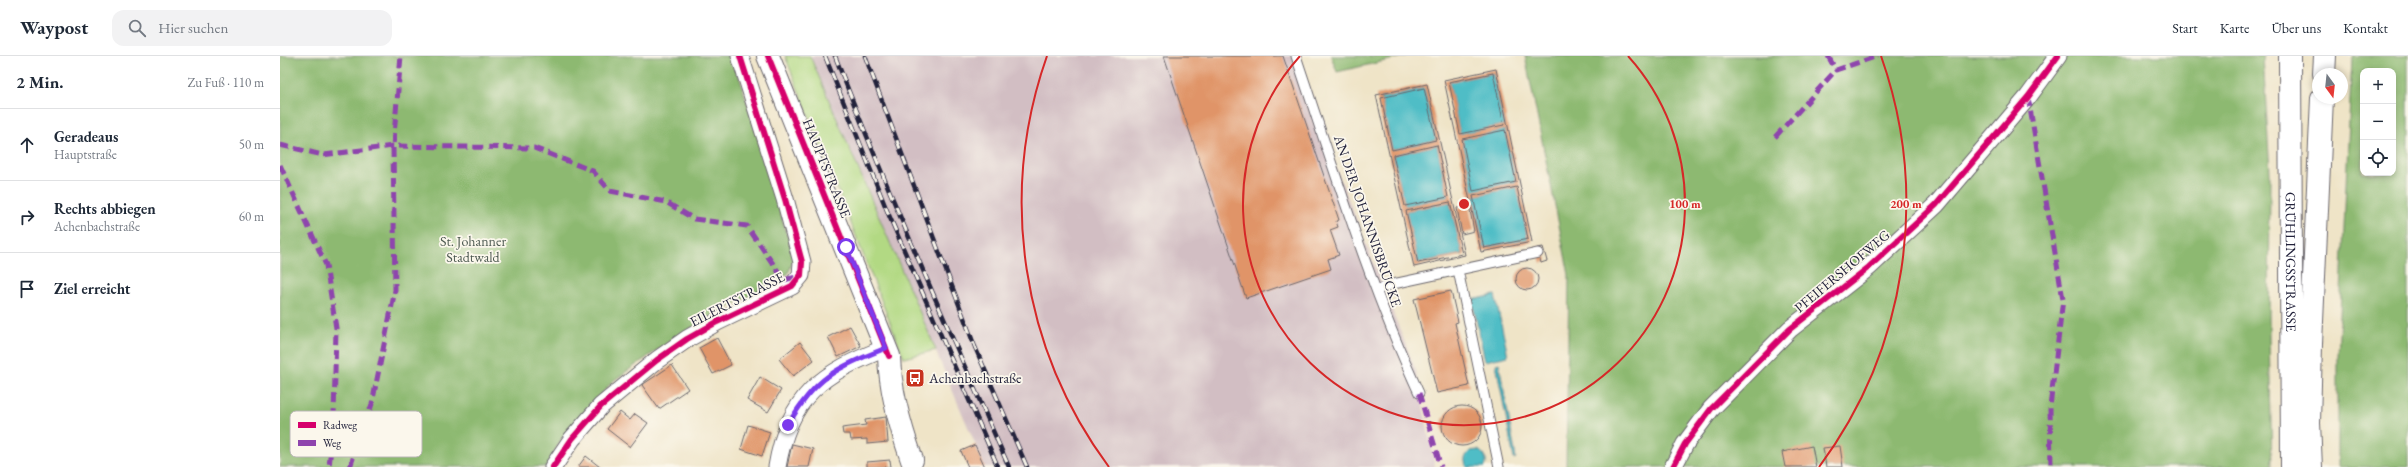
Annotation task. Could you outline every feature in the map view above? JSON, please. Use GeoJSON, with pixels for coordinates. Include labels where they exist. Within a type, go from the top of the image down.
{"type":"FeatureCollection","features":[{"type":"Feature","properties":{"kind":"main road","name":"HAUPTSTRASSE"},"geometry":{"type":"LineString","coordinates":[[768,56],[888,352],[890,378],[904,436],[913,463]]}},
{"type":"Feature","properties":{"kind":"main road","name":"GRÜHLINGSSTRASSE"},"geometry":{"type":"LineString","coordinates":[[2290,56],[2292,467]]}},
{"type":"Feature","properties":{"kind":"main road"},"geometry":{"type":"LineString","coordinates":[[2324,68],[2325,56]]}},
{"type":"Feature","properties":{"kind":"main road"},"geometry":{"type":"LineString","coordinates":[[2311,467],[2309,423],[2314,260],[2322,104]]}},
{"type":"Feature","properties":{"kind":"street","name":"EILERTSTRASSE"},"geometry":{"type":"LineString","coordinates":[[553,467],[572,439],[601,406],[638,374],[687,339],[792,286],[801,275],[802,262],[785,199],[740,56]]}},
{"type":"Feature","properties":{"kind":"street","name":"PFEIFERSHOFWEG"},"geometry":{"type":"LineString","coordinates":[[1673,467],[1685,444],[1711,409],[1790,329],[1869,267],[1936,205],[2028,97],[2058,56]]}},
{"type":"Feature","properties":{"kind":"street"},"geometry":{"type":"LineString","coordinates":[[777,467],[788,425],[812,388],[832,372],[888,352]]}},
{"type":"Feature","properties":{"kind":"lane","name":"AN DER JOHANNISBRÜCKE"},"geometry":{"type":"LineString","coordinates":[[1296,56],[1397,345],[1420,393]]}},
{"type":"Feature","properties":{"kind":"lane"},"geometry":{"type":"LineString","coordinates":[[1377,290],[1393,284],[1538,253]]}},
{"type":"Feature","properties":{"kind":"lane"},"geometry":{"type":"LineString","coordinates":[[1458,270],[1499,467]]}},
{"type":"Feature","properties":{"kind":"shaded area"},"geometry":{"type":"Polygon","coordinates":[[[810,56],[1292,56],[1416,371],[1435,467],[985,467],[810,56]]]}},
{"type":"Feature","properties":{"kind":"green space","name":"St. Johanner Stadtwald"},"geometry":{"type":"Polygon","coordinates":[[[280,56],[733,56],[794,258],[788,274],[679,335],[613,381],[562,438],[546,467],[280,467],[280,56]]]}},
{"type":"Feature","properties":{"kind":"green space"},"geometry":{"type":"Polygon","coordinates":[[[785,56],[810,56],[936,350],[904,358],[785,56]]]}},
{"type":"Feature","properties":{"kind":"green space"},"geometry":{"type":"Polygon","coordinates":[[[1331,56],[1407,56],[1337,72],[1331,56]]]}},
{"type":"Feature","properties":{"kind":"green space"},"geometry":{"type":"Polygon","coordinates":[[[1525,56],[2263,56],[2270,173],[2269,335],[2272,467],[1566,467],[1569,275],[1525,56]]]}},
{"type":"Feature","properties":{"kind":"green space"},"geometry":{"type":"Polygon","coordinates":[[[2352,56],[2408,56],[2408,467],[2338,467],[2338,357],[2352,56]]]}},
{"type":"Feature","properties":{"kind":"water"},"geometry":{"type":"Polygon","coordinates":[[[1493,73],[1504,125],[1460,134],[1449,82],[1493,73]]]}},
{"type":"Feature","properties":{"kind":"water"},"geometry":{"type":"Polygon","coordinates":[[[1424,88],[1436,140],[1392,150],[1381,98],[1424,88]]]}},
{"type":"Feature","properties":{"kind":"water"},"geometry":{"type":"Polygon","coordinates":[[[1505,130],[1516,182],[1473,191],[1462,139],[1505,130]]]}},
{"type":"Feature","properties":{"kind":"water"},"geometry":{"type":"Polygon","coordinates":[[[1437,145],[1448,197],[1405,206],[1393,155],[1437,145]]]}},
{"type":"Feature","properties":{"kind":"water"},"geometry":{"type":"Polygon","coordinates":[[[1517,187],[1528,239],[1484,248],[1473,196],[1517,187]]]}},
{"type":"Feature","properties":{"kind":"water"},"geometry":{"type":"Polygon","coordinates":[[[1450,202],[1462,254],[1418,263],[1406,211],[1450,202]]]}},
{"type":"Feature","properties":{"kind":"water"},"geometry":{"type":"Polygon","coordinates":[[[1495,295],[1508,356],[1485,361],[1472,300],[1495,295]]]}},
{"type":"Feature","properties":{"kind":"water"},"geometry":{"type":"Polygon","coordinates":[[[1499,363],[1516,458],[1514,459],[1496,364],[1499,363]]]}},
{"type":"Feature","properties":{"kind":"water"},"geometry":{"type":"Polygon","coordinates":[[[1478,450],[1485,457],[1485,467],[1467,467],[1465,458],[1470,451],[1478,450]]]}},
{"type":"Feature","properties":{"kind":"building"},"geometry":{"type":"Polygon","coordinates":[[[1164,56],[1283,56],[1339,220],[1336,221],[1338,227],[1330,230],[1339,255],[1328,259],[1331,269],[1246,298],[1164,56]]]}},
{"type":"Feature","properties":{"kind":"building"},"geometry":{"type":"Polygon","coordinates":[[[1496,69],[1532,242],[1481,252],[1444,80],[1496,69]],[[1493,73],[1449,82],[1460,134],[1504,125],[1493,73]],[[1505,130],[1462,139],[1473,191],[1516,182],[1505,130]],[[1517,187],[1473,196],[1484,248],[1528,239],[1517,187]]]}},
{"type":"Feature","properties":{"kind":"building"},"geometry":{"type":"Polygon","coordinates":[[[1427,84],[1465,255],[1414,267],[1376,95],[1427,84]],[[1424,88],[1381,98],[1392,150],[1436,140],[1424,88]],[[1437,145],[1393,155],[1405,206],[1448,197],[1437,145]],[[1450,202],[1406,211],[1418,263],[1462,254],[1450,202]]]}},
{"type":"Feature","properties":{"kind":"building"},"geometry":{"type":"Polygon","coordinates":[[[1469,205],[1474,231],[1462,234],[1457,208],[1469,205]]]}},
{"type":"Feature","properties":{"kind":"building"},"geometry":{"type":"Polygon","coordinates":[[[1543,247],[1547,261],[1541,263],[1537,248],[1543,247]]]}},
{"type":"Feature","properties":{"kind":"building"},"geometry":{"type":"Polygon","coordinates":[[[1527,268],[1535,271],[1538,279],[1535,287],[1527,290],[1519,287],[1516,279],[1519,271],[1527,268]]]}},
{"type":"Feature","properties":{"kind":"building"},"geometry":{"type":"Polygon","coordinates":[[[1451,291],[1458,322],[1455,323],[1469,386],[1437,393],[1414,299],[1451,291]]]}},
{"type":"Feature","properties":{"kind":"building"},"geometry":{"type":"Polygon","coordinates":[[[850,326],[861,346],[838,357],[828,337],[850,326]]]}},
{"type":"Feature","properties":{"kind":"building"},"geometry":{"type":"Polygon","coordinates":[[[717,338],[731,365],[713,374],[699,348],[717,338]]]}},
{"type":"Feature","properties":{"kind":"building"},"geometry":{"type":"Polygon","coordinates":[[[800,342],[814,360],[793,376],[779,359],[800,342]]]}},
{"type":"Feature","properties":{"kind":"building"},"geometry":{"type":"Polygon","coordinates":[[[672,365],[688,389],[659,409],[642,385],[672,365]]]}},
{"type":"Feature","properties":{"kind":"building"},"geometry":{"type":"Polygon","coordinates":[[[760,377],[781,390],[768,412],[747,400],[760,377]]]}},
{"type":"Feature","properties":{"kind":"building"},"geometry":{"type":"Polygon","coordinates":[[[1466,406],[1473,409],[1479,415],[1482,426],[1481,434],[1473,443],[1466,446],[1458,446],[1451,443],[1443,434],[1442,422],[1445,415],[1454,407],[1466,406]]]}},
{"type":"Feature","properties":{"kind":"building"},"geometry":{"type":"Polygon","coordinates":[[[620,412],[630,420],[635,414],[648,423],[630,447],[607,429],[620,412]]]}},
{"type":"Feature","properties":{"kind":"building"},"geometry":{"type":"Polygon","coordinates":[[[886,417],[888,442],[867,444],[867,439],[851,440],[850,434],[843,434],[842,428],[866,425],[865,420],[886,417]]]}},
{"type":"Feature","properties":{"kind":"building"},"geometry":{"type":"Polygon","coordinates":[[[748,425],[770,432],[762,456],[741,449],[748,425]]]}},
{"type":"Feature","properties":{"kind":"building"},"geometry":{"type":"Polygon","coordinates":[[[792,444],[813,449],[809,467],[787,467],[792,444]]]}},
{"type":"Feature","properties":{"kind":"building"},"geometry":{"type":"Polygon","coordinates":[[[975,445],[985,467],[968,467],[961,451],[975,445]]]}},
{"type":"Feature","properties":{"kind":"building"},"geometry":{"type":"Polygon","coordinates":[[[1812,446],[1816,467],[1785,467],[1782,452],[1812,446]]]}},
{"type":"Feature","properties":{"kind":"building"},"geometry":{"type":"Polygon","coordinates":[[[1840,446],[1843,467],[1826,467],[1823,448],[1840,446]]]}},
{"type":"Feature","properties":{"kind":"building"},"geometry":{"type":"Polygon","coordinates":[[[586,456],[600,467],[578,467],[586,456]]]}},
{"type":"Feature","properties":{"kind":"building"},"geometry":{"type":"Polygon","coordinates":[[[890,460],[891,467],[867,467],[867,462],[890,460]]]}},
{"type":"Feature","properties":{"kind":"railway"},"geometry":{"type":"LineString","coordinates":[[825,56],[888,213],[998,467]]}},
{"type":"Feature","properties":{"kind":"railway"},"geometry":{"type":"LineString","coordinates":[[835,56],[898,211],[1009,467]]}},
{"type":"Feature","properties":{"kind":"railway"},"geometry":{"type":"LineString","coordinates":[[865,56],[975,347],[1027,467]]}},
{"type":"Feature","properties":{"kind":"marked path"},"geometry":{"type":"LineString","coordinates":[[370,411],[395,290],[393,146],[401,56]]}},
{"type":"Feature","properties":{"kind":"marked path"},"geometry":{"type":"LineString","coordinates":[[1828,56],[1836,70],[1878,56]]}},
{"type":"Feature","properties":{"kind":"marked path"},"geometry":{"type":"LineString","coordinates":[[1775,137],[1836,70]]}},
{"type":"Feature","properties":{"kind":"marked path"},"geometry":{"type":"LineString","coordinates":[[2028,97],[2063,299],[2050,407],[2051,467]]}},
{"type":"Feature","properties":{"kind":"marked path"},"geometry":{"type":"LineString","coordinates":[[280,145],[323,155],[393,146],[534,148],[593,171],[610,191],[666,202],[694,219],[747,226],[784,280],[800,276]]}},
{"type":"Feature","properties":{"kind":"marked path"},"geometry":{"type":"LineString","coordinates":[[280,165],[326,265],[336,328],[334,411]]}},
{"type":"Feature","properties":{"kind":"marked path"},"geometry":{"type":"LineString","coordinates":[[1419,393],[1441,467]]}},
{"type":"Feature","properties":{"kind":"marked path"},"geometry":{"type":"LineString","coordinates":[[329,467],[330,457]]}},
{"type":"Feature","properties":{"kind":"marked path"},"geometry":{"type":"LineString","coordinates":[[350,467],[353,457]]}},
{"type":"Feature","properties":{"kind":"cycle path"},"geometry":{"type":"LineString","coordinates":[[553,467],[572,439],[601,406],[657,360],[687,339],[717,322],[792,286],[801,275],[802,262],[785,199],[740,56]]}},
{"type":"Feature","properties":{"kind":"cycle path"},"geometry":{"type":"LineString","coordinates":[[768,56],[889,356]]}},
{"type":"Feature","properties":{"kind":"cycle path"},"geometry":{"type":"LineString","coordinates":[[1673,467],[1685,444],[1711,409],[1790,329],[1869,267],[1936,205],[2028,97],[2058,56]]}},
{"type":"Feature","properties":{"kind":"place","name":"Achenbachstraße"},"geometry":{"type":"Point","coordinates":[915,378]}},
{"type":"Feature","properties":{"kind":"route"},"geometry":{"type":"LineString","coordinates":[[788,425],[812,388],[832,372],[858,359],[886,348],[846,247]]}}]}
